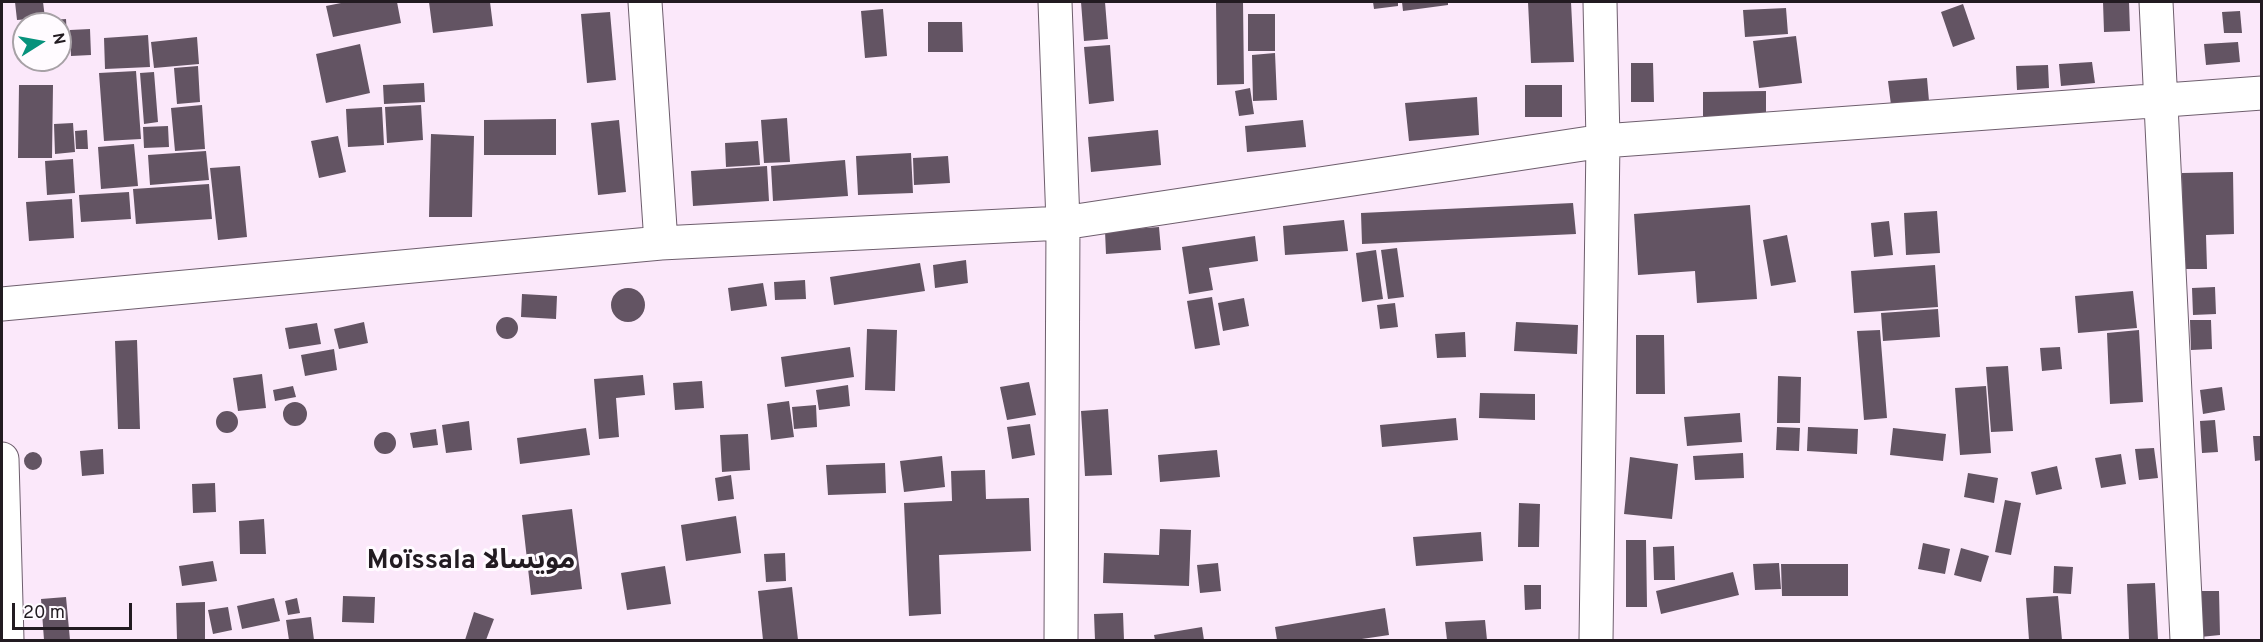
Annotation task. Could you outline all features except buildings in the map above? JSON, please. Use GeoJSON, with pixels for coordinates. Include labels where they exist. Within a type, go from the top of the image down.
{"type":"FeatureCollection","features":[{"type":"Feature","properties":{"kind":"street"},"geometry":{"type":"LineString","coordinates":[[645,2],[661,243]]}},
{"type":"Feature","properties":{"kind":"street"},"geometry":{"type":"LineString","coordinates":[[1055,2],[1063,223],[1061,640]]}},
{"type":"Feature","properties":{"kind":"street"},"geometry":{"type":"LineString","coordinates":[[1596,640],[1603,141],[1600,2]]}},
{"type":"Feature","properties":{"kind":"street"},"geometry":{"type":"LineString","coordinates":[[2156,2],[2187,640]]}},
{"type":"Feature","properties":{"kind":"street"},"geometry":{"type":"LineString","coordinates":[[2,304],[661,243],[1063,223],[1603,141],[2262,93]]}},
{"type":"Feature","properties":{"kind":"street"},"geometry":{"type":"LineString","coordinates":[[2,459],[7,640]]}},
{"type":"Feature","properties":{"kind":"district","name":"Moïssala مويسالا"},"geometry":{"type":"Point","coordinates":[471,563]}}]}
